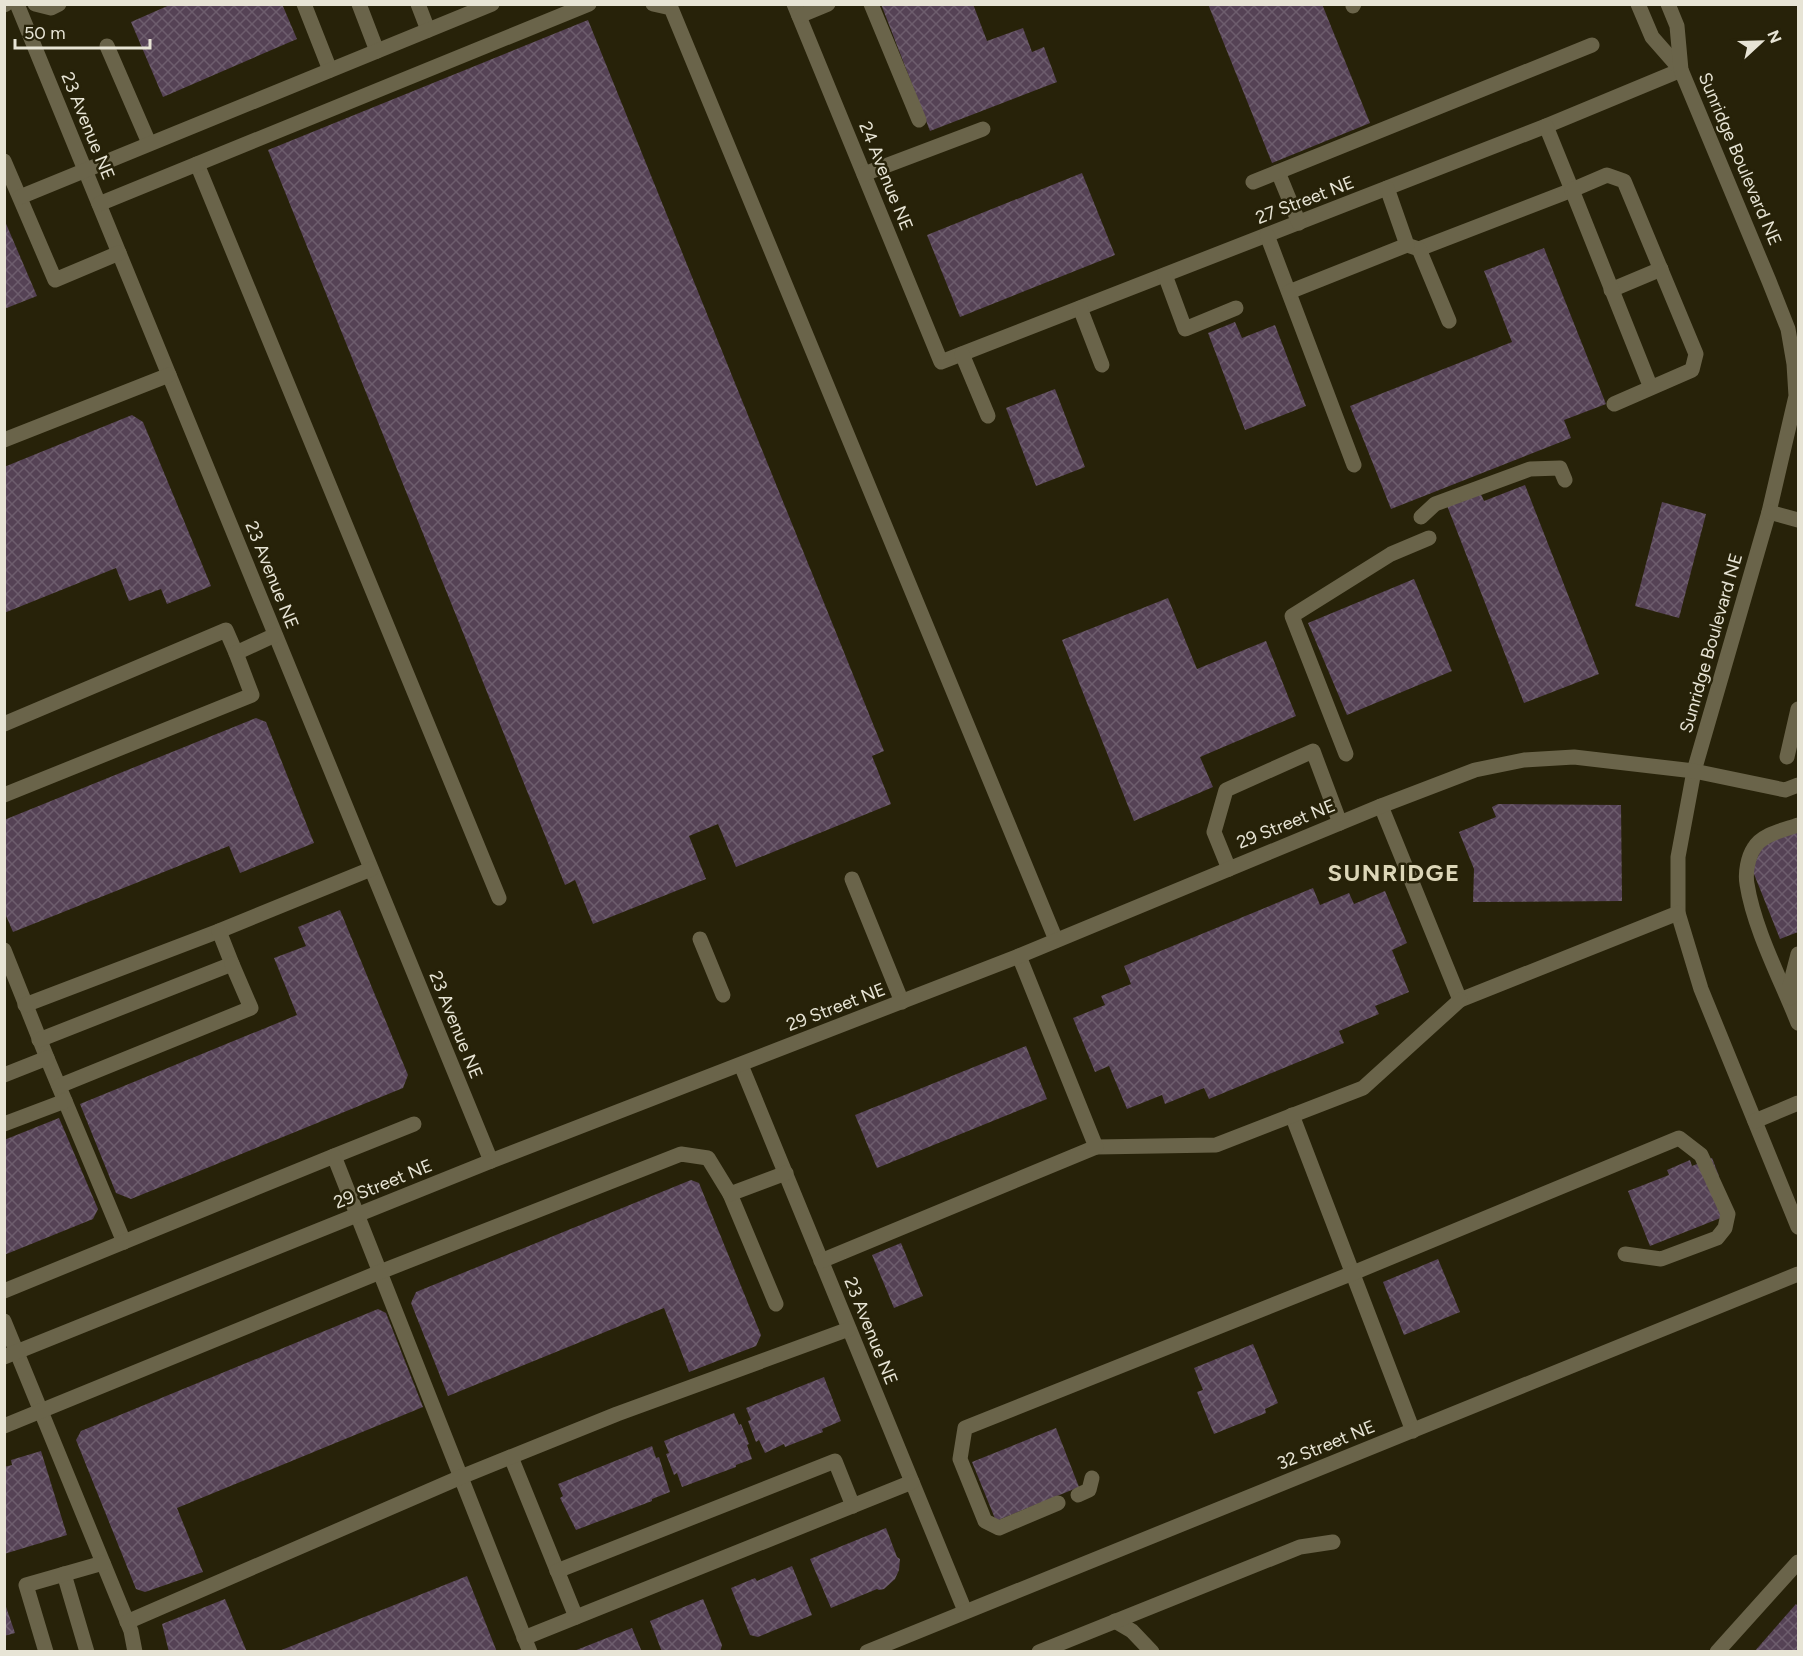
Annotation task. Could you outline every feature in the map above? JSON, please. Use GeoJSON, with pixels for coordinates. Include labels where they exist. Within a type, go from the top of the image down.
{"type":"FeatureCollection","features":[{"type":"Feature","properties":{"kind":"street","name":"23 Avenue NE"},"geometry":{"type":"LineString","coordinates":[[17,4],[491,1161]]}},
{"type":"Feature","properties":{"kind":"street"},"geometry":{"type":"LineString","coordinates":[[35,4],[51,8],[59,4]]}},
{"type":"Feature","properties":{"kind":"street"},"geometry":{"type":"LineString","coordinates":[[304,4],[330,70]]}},
{"type":"Feature","properties":{"kind":"street"},"geometry":{"type":"LineString","coordinates":[[359,4],[378,51]]}},
{"type":"Feature","properties":{"kind":"street"},"geometry":{"type":"LineString","coordinates":[[417,4],[428,30]]}},
{"type":"Feature","properties":{"kind":"street"},"geometry":{"type":"LineString","coordinates":[[20,197],[378,51],[473,8],[492,4]]}},
{"type":"Feature","properties":{"kind":"street"},"geometry":{"type":"LineString","coordinates":[[99,204],[589,4]]}},
{"type":"Feature","properties":{"kind":"street"},"geometry":{"type":"LineString","coordinates":[[653,4],[671,8],[1056,940]]}},
{"type":"Feature","properties":{"kind":"street"},"geometry":{"type":"LineString","coordinates":[[797,10],[828,4]]}},
{"type":"Feature","properties":{"kind":"street"},"geometry":{"type":"LineString","coordinates":[[871,4],[919,120]]}},
{"type":"Feature","properties":{"kind":"street","name":"Sunridge Boulevard NE"},"geometry":{"type":"LineString","coordinates":[[1638,4],[1652,37],[1682,70]]}},
{"type":"Feature","properties":{"kind":"street","name":"Sunridge Boulevard NE"},"geometry":{"type":"LineString","coordinates":[[1668,4],[1677,26],[1682,70],[1788,329],[1794,364],[1797,396],[1769,512],[1694,771],[1678,857],[1678,913],[1701,989],[1798,1227]]}},
{"type":"Feature","properties":{"kind":"street","name":"24 Avenue NE"},"geometry":{"type":"LineString","coordinates":[[797,10],[941,362]]}},
{"type":"Feature","properties":{"kind":"street"},"geometry":{"type":"LineString","coordinates":[[1253,182],[1592,45]]}},
{"type":"Feature","properties":{"kind":"street"},"geometry":{"type":"LineString","coordinates":[[107,46],[148,143]]}},
{"type":"Feature","properties":{"kind":"street","name":"27 Street NE"},"geometry":{"type":"LineString","coordinates":[[941,362],[1546,126],[1682,70]]}},
{"type":"Feature","properties":{"kind":"street"},"geometry":{"type":"LineString","coordinates":[[1546,126],[1651,388]]}},
{"type":"Feature","properties":{"kind":"street"},"geometry":{"type":"LineString","coordinates":[[864,174],[983,129]]}},
{"type":"Feature","properties":{"kind":"street"},"geometry":{"type":"LineString","coordinates":[[4,161],[55,280],[119,253]]}},
{"type":"Feature","properties":{"kind":"street"},"geometry":{"type":"LineString","coordinates":[[197,164],[499,898]]}},
{"type":"Feature","properties":{"kind":"street"},"geometry":{"type":"LineString","coordinates":[[1278,172],[1299,223]]}},
{"type":"Feature","properties":{"kind":"street"},"geometry":{"type":"LineString","coordinates":[[1288,292],[1572,190],[1607,175],[1624,181],[1696,354],[1692,370],[1614,404]]}},
{"type":"Feature","properties":{"kind":"street"},"geometry":{"type":"LineString","coordinates":[[1387,188],[1449,321]]}},
{"type":"Feature","properties":{"kind":"street"},"geometry":{"type":"LineString","coordinates":[[1267,235],[1354,465]]}},
{"type":"Feature","properties":{"kind":"street"},"geometry":{"type":"LineString","coordinates":[[1611,290],[1661,269]]}},
{"type":"Feature","properties":{"kind":"street"},"geometry":{"type":"LineString","coordinates":[[1165,275],[1185,329],[1236,309]]}},
{"type":"Feature","properties":{"kind":"street"},"geometry":{"type":"LineString","coordinates":[[1080,308],[1102,365]]}},
{"type":"Feature","properties":{"kind":"street"},"geometry":{"type":"LineString","coordinates":[[962,354],[988,416]]}},
{"type":"Feature","properties":{"kind":"street"},"geometry":{"type":"LineString","coordinates":[[4,440],[169,375]]}},
{"type":"Feature","properties":{"kind":"street"},"geometry":{"type":"LineString","coordinates":[[1421,518],[1435,504],[1530,469],[1560,468],[1565,480]]}},
{"type":"Feature","properties":{"kind":"street"},"geometry":{"type":"LineString","coordinates":[[1769,512],[1798,520]]}},
{"type":"Feature","properties":{"kind":"street"},"geometry":{"type":"LineString","coordinates":[[1346,754],[1292,616],[1391,555],[1429,538]]}},
{"type":"Feature","properties":{"kind":"street"},"geometry":{"type":"LineString","coordinates":[[4,724],[226,630],[252,694],[4,795]]}},
{"type":"Feature","properties":{"kind":"street"},"geometry":{"type":"LineString","coordinates":[[236,653],[276,635]]}},
{"type":"Feature","properties":{"kind":"street"},"geometry":{"type":"LineString","coordinates":[[1787,757],[1798,709]]}},
{"type":"Feature","properties":{"kind":"street"},"geometry":{"type":"LineString","coordinates":[[1229,869],[1214,832],[1226,790],[1313,751],[1340,823]]}},
{"type":"Feature","properties":{"kind":"street","name":"29 Street NE"},"geometry":{"type":"LineString","coordinates":[[11,1354],[491,1161],[1019,956],[1381,806],[1475,770],[1524,760],[1574,757],[1694,771],[1785,790],[1798,785]]}},
{"type":"Feature","properties":{"kind":"street"},"geometry":{"type":"LineString","coordinates":[[1381,806],[1460,1000]]}},
{"type":"Feature","properties":{"kind":"street"},"geometry":{"type":"LineString","coordinates":[[1798,825],[1764,838],[1754,847],[1748,862],[1746,882],[1754,915],[1798,1023]]}},
{"type":"Feature","properties":{"kind":"street"},"geometry":{"type":"LineString","coordinates":[[25,1005],[219,931],[371,869]]}},
{"type":"Feature","properties":{"kind":"street"},"geometry":{"type":"LineString","coordinates":[[852,879],[902,1002]]}},
{"type":"Feature","properties":{"kind":"street"},"geometry":{"type":"LineString","coordinates":[[821,1261],[1096,1147],[1216,1145],[1363,1088],[1460,1000],[1678,913]]}},
{"type":"Feature","properties":{"kind":"street"},"geometry":{"type":"LineString","coordinates":[[59,1086],[251,1008],[219,931]]}},
{"type":"Feature","properties":{"kind":"street"},"geometry":{"type":"LineString","coordinates":[[699,939],[723,995]]}},
{"type":"Feature","properties":{"kind":"street"},"geometry":{"type":"LineString","coordinates":[[4,950],[11,988],[25,1005],[124,1242]]}},
{"type":"Feature","properties":{"kind":"street"},"geometry":{"type":"LineString","coordinates":[[1798,954],[1790,985],[1790,1001],[1798,1016]]}},
{"type":"Feature","properties":{"kind":"street"},"geometry":{"type":"LineString","coordinates":[[1019,956],[1096,1147]]}},
{"type":"Feature","properties":{"kind":"street"},"geometry":{"type":"LineString","coordinates":[[39,1040],[232,964]]}},
{"type":"Feature","properties":{"kind":"street"},"geometry":{"type":"LineString","coordinates":[[4,1075],[47,1058]]}},
{"type":"Feature","properties":{"kind":"street","name":"23 Avenue NE"},"geometry":{"type":"LineString","coordinates":[[741,1065],[965,1611]]}},
{"type":"Feature","properties":{"kind":"street"},"geometry":{"type":"LineString","coordinates":[[4,1124],[65,1101]]}},
{"type":"Feature","properties":{"kind":"street"},"geometry":{"type":"LineString","coordinates":[[1755,1121],[1798,1103]]}},
{"type":"Feature","properties":{"kind":"street"},"geometry":{"type":"LineString","coordinates":[[1292,1115],[1413,1431]]}},
{"type":"Feature","properties":{"kind":"street"},"geometry":{"type":"LineString","coordinates":[[4,1291],[414,1124]]}},
{"type":"Feature","properties":{"kind":"street"},"geometry":{"type":"LineString","coordinates":[[1058,1503],[999,1528],[985,1521],[960,1459],[965,1428],[1353,1273],[1679,1138],[1701,1155],[1728,1214],[1725,1227],[1718,1238],[1661,1259],[1625,1254]]}},
{"type":"Feature","properties":{"kind":"street"},"geometry":{"type":"LineString","coordinates":[[4,1426],[380,1272],[681,1154],[708,1158],[730,1194],[776,1304]]}},
{"type":"Feature","properties":{"kind":"street"},"geometry":{"type":"LineString","coordinates":[[334,1156],[527,1645],[576,1617],[912,1482]]}},
{"type":"Feature","properties":{"kind":"street"},"geometry":{"type":"LineString","coordinates":[[730,1194],[786,1173]]}},
{"type":"Feature","properties":{"kind":"street","name":"32 Street NE"},"geometry":{"type":"LineString","coordinates":[[867,1652],[1798,1274]]}},
{"type":"Feature","properties":{"kind":"street"},"geometry":{"type":"LineString","coordinates":[[4,1321],[11,1354],[42,1411],[127,1622],[135,1652]]}},
{"type":"Feature","properties":{"kind":"street"},"geometry":{"type":"LineString","coordinates":[[127,1622],[512,1456],[617,1414],[849,1329]]}},
{"type":"Feature","properties":{"kind":"street"},"geometry":{"type":"LineString","coordinates":[[512,1456],[576,1617]]}},
{"type":"Feature","properties":{"kind":"street"},"geometry":{"type":"LineString","coordinates":[[557,1571],[835,1461],[853,1506]]}},
{"type":"Feature","properties":{"kind":"street"},"geometry":{"type":"LineString","coordinates":[[1078,1495],[1089,1490],[1092,1478]]}},
{"type":"Feature","properties":{"kind":"street"},"geometry":{"type":"LineString","coordinates":[[1039,1652],[1300,1546],[1333,1542]]}},
{"type":"Feature","properties":{"kind":"street"},"geometry":{"type":"LineString","coordinates":[[1718,1652],[1798,1562]]}},
{"type":"Feature","properties":{"kind":"street"},"geometry":{"type":"LineString","coordinates":[[46,1652],[26,1586],[103,1563]]}},
{"type":"Feature","properties":{"kind":"street"},"geometry":{"type":"LineString","coordinates":[[64,1574],[87,1652]]}},
{"type":"Feature","properties":{"kind":"street"},"geometry":{"type":"LineString","coordinates":[[1115,1621],[1132,1631],[1152,1652]]}},
{"type":"Feature","properties":{"kind":"building"},"geometry":{"type":"Polygon","coordinates":[[[172,4],[282,4],[297,39],[163,97],[131,22],[172,4]]]}},
{"type":"Feature","properties":{"kind":"building"},"geometry":{"type":"Polygon","coordinates":[[[881,4],[973,4],[987,41],[1023,28],[1032,52],[1044,47],[1057,82],[930,131],[881,4]]]}},
{"type":"Feature","properties":{"kind":"building"},"geometry":{"type":"Polygon","coordinates":[[[1208,4],[1322,4],[1370,123],[1272,163],[1208,4]]]}},
{"type":"Feature","properties":{"kind":"building"},"geometry":{"type":"Polygon","coordinates":[[[588,20],[884,751],[872,756],[891,804],[736,867],[718,824],[689,836],[706,879],[593,924],[575,880],[565,885],[268,150],[588,20]]]}},
{"type":"Feature","properties":{"kind":"building"},"geometry":{"type":"Polygon","coordinates":[[[1082,173],[1115,255],[960,317],[927,235],[1082,173]]]}},
{"type":"Feature","properties":{"kind":"building"},"geometry":{"type":"Polygon","coordinates":[[[4,219],[37,296],[4,309],[4,219]]]}},
{"type":"Feature","properties":{"kind":"building"},"geometry":{"type":"Polygon","coordinates":[[[1544,248],[1606,404],[1564,420],[1571,438],[1391,509],[1350,406],[1512,342],[1484,271],[1544,248]]]}},
{"type":"Feature","properties":{"kind":"building"},"geometry":{"type":"Polygon","coordinates":[[[1235,322],[1242,338],[1275,325],[1306,406],[1245,430],[1208,333],[1235,322]]]}},
{"type":"Feature","properties":{"kind":"building"},"geometry":{"type":"Polygon","coordinates":[[[1055,389],[1085,467],[1036,486],[1006,408],[1055,389]]]}},
{"type":"Feature","properties":{"kind":"building"},"geometry":{"type":"Polygon","coordinates":[[[132,415],[143,422],[211,586],[167,604],[161,589],[129,601],[116,568],[4,613],[4,467],[132,415]]]}},
{"type":"Feature","properties":{"kind":"building"},"geometry":{"type":"Polygon","coordinates":[[[1525,485],[1599,674],[1524,703],[1446,503],[1479,490],[1484,501],[1525,485]]]}},
{"type":"Feature","properties":{"kind":"building"},"geometry":{"type":"Polygon","coordinates":[[[1662,502],[1706,514],[1679,618],[1635,606],[1662,502]]]}},
{"type":"Feature","properties":{"kind":"building"},"geometry":{"type":"Polygon","coordinates":[[[1414,579],[1452,671],[1347,715],[1308,623],[1414,579]]]}},
{"type":"Feature","properties":{"kind":"building"},"geometry":{"type":"Polygon","coordinates":[[[1168,598],[1197,669],[1266,641],[1296,716],[1200,757],[1213,787],[1134,821],[1062,640],[1168,598]]]}},
{"type":"Feature","properties":{"kind":"building"},"geometry":{"type":"Polygon","coordinates":[[[256,718],[266,722],[314,843],[240,873],[229,846],[13,932],[4,911],[4,820],[256,718]]]}},
{"type":"Feature","properties":{"kind":"building"},"geometry":{"type":"Polygon","coordinates":[[[1498,804],[1621,805],[1622,901],[1473,902],[1474,869],[1459,832],[1496,817],[1492,807],[1498,804]]]}},
{"type":"Feature","properties":{"kind":"building"},"geometry":{"type":"Polygon","coordinates":[[[1798,829],[1798,932],[1780,939],[1752,869],[1765,841],[1798,829]]]}},
{"type":"Feature","properties":{"kind":"building"},"geometry":{"type":"Polygon","coordinates":[[[1313,888],[1320,905],[1349,893],[1354,904],[1385,891],[1407,943],[1392,950],[1409,992],[1375,1006],[1379,1014],[1339,1031],[1344,1043],[1209,1099],[1204,1088],[1165,1104],[1162,1095],[1127,1109],[1109,1066],[1095,1072],[1073,1018],[1105,1005],[1101,996],[1131,984],[1124,966],[1313,888]]]}},
{"type":"Feature","properties":{"kind":"building"},"geometry":{"type":"Polygon","coordinates":[[[340,910],[408,1075],[403,1088],[131,1199],[116,1193],[80,1104],[297,1015],[274,958],[306,946],[298,927],[340,910]]]}},
{"type":"Feature","properties":{"kind":"building"},"geometry":{"type":"Polygon","coordinates":[[[1026,1046],[1047,1099],[877,1168],[855,1115],[1026,1046]]]}},
{"type":"Feature","properties":{"kind":"building"},"geometry":{"type":"Polygon","coordinates":[[[59,1118],[98,1209],[93,1219],[4,1255],[4,1140],[59,1118]]]}},
{"type":"Feature","properties":{"kind":"building"},"geometry":{"type":"Polygon","coordinates":[[[1712,1158],[1719,1176],[1708,1180],[1723,1217],[1650,1246],[1628,1191],[1669,1175],[1667,1170],[1690,1160],[1692,1166],[1712,1158]]]}},
{"type":"Feature","properties":{"kind":"building"},"geometry":{"type":"Polygon","coordinates":[[[691,1180],[699,1183],[761,1335],[756,1346],[689,1372],[664,1308],[448,1396],[411,1303],[416,1292],[691,1180]]]}},
{"type":"Feature","properties":{"kind":"building"},"geometry":{"type":"Polygon","coordinates":[[[901,1243],[923,1296],[894,1308],[872,1255],[901,1243]]]}},
{"type":"Feature","properties":{"kind":"building"},"geometry":{"type":"Polygon","coordinates":[[[1438,1259],[1460,1312],[1404,1335],[1383,1282],[1438,1259]]]}},
{"type":"Feature","properties":{"kind":"building"},"geometry":{"type":"Polygon","coordinates":[[[378,1309],[386,1313],[423,1407],[177,1508],[203,1572],[145,1592],[136,1589],[76,1440],[81,1431],[378,1309]]]}},
{"type":"Feature","properties":{"kind":"building"},"geometry":{"type":"Polygon","coordinates":[[[1253,1344],[1278,1403],[1265,1409],[1266,1413],[1214,1434],[1197,1392],[1203,1390],[1194,1368],[1253,1344]]]}},
{"type":"Feature","properties":{"kind":"building"},"geometry":{"type":"Polygon","coordinates":[[[824,1377],[841,1421],[822,1429],[823,1432],[785,1447],[784,1444],[765,1453],[759,1440],[756,1442],[746,1408],[824,1377]]]}},
{"type":"Feature","properties":{"kind":"building"},"geometry":{"type":"Polygon","coordinates":[[[734,1413],[749,1444],[747,1445],[752,1459],[682,1487],[677,1473],[674,1475],[664,1441],[734,1413]]]}},
{"type":"Feature","properties":{"kind":"building"},"geometry":{"type":"Polygon","coordinates":[[[1056,1428],[1079,1487],[996,1521],[972,1462],[1056,1428]]]}},
{"type":"Feature","properties":{"kind":"building"},"geometry":{"type":"Polygon","coordinates":[[[652,1446],[656,1458],[659,1457],[670,1492],[576,1530],[560,1498],[563,1496],[558,1484],[652,1446]]]}},
{"type":"Feature","properties":{"kind":"building"},"geometry":{"type":"Polygon","coordinates":[[[41,1451],[67,1535],[4,1554],[4,1467],[12,1465],[11,1460],[41,1451]]]}},
{"type":"Feature","properties":{"kind":"building"},"geometry":{"type":"Polygon","coordinates":[[[886,1528],[897,1557],[900,1559],[895,1579],[884,1589],[877,1589],[831,1608],[810,1559],[886,1528]]]}},
{"type":"Feature","properties":{"kind":"building"},"geometry":{"type":"Polygon","coordinates":[[[792,1566],[812,1615],[758,1637],[750,1635],[731,1588],[755,1578],[757,1581],[792,1566]]]}},
{"type":"Feature","properties":{"kind":"building"},"geometry":{"type":"Polygon","coordinates":[[[467,1576],[497,1652],[279,1652],[279,1651],[467,1576]]]}},
{"type":"Feature","properties":{"kind":"building"},"geometry":{"type":"Polygon","coordinates":[[[225,1599],[247,1652],[169,1652],[162,1624],[225,1599]]]}},
{"type":"Feature","properties":{"kind":"building"},"geometry":{"type":"Polygon","coordinates":[[[703,1599],[722,1645],[720,1652],[662,1652],[650,1621],[703,1599]]]}},
{"type":"Feature","properties":{"kind":"building"},"geometry":{"type":"Polygon","coordinates":[[[4,1601],[15,1633],[4,1636],[4,1601]]]}},
{"type":"Feature","properties":{"kind":"building"},"geometry":{"type":"Polygon","coordinates":[[[1796,1604],[1798,1607],[1798,1652],[1754,1652],[1796,1604]]]}},
{"type":"Feature","properties":{"kind":"building"},"geometry":{"type":"Polygon","coordinates":[[[632,1628],[642,1652],[574,1652],[574,1651],[632,1628]]]}},
{"type":"Feature","properties":{"kind":"district","name":"SUNRIDGE"},"geometry":{"type":"Point","coordinates":[1394,872]}}]}
